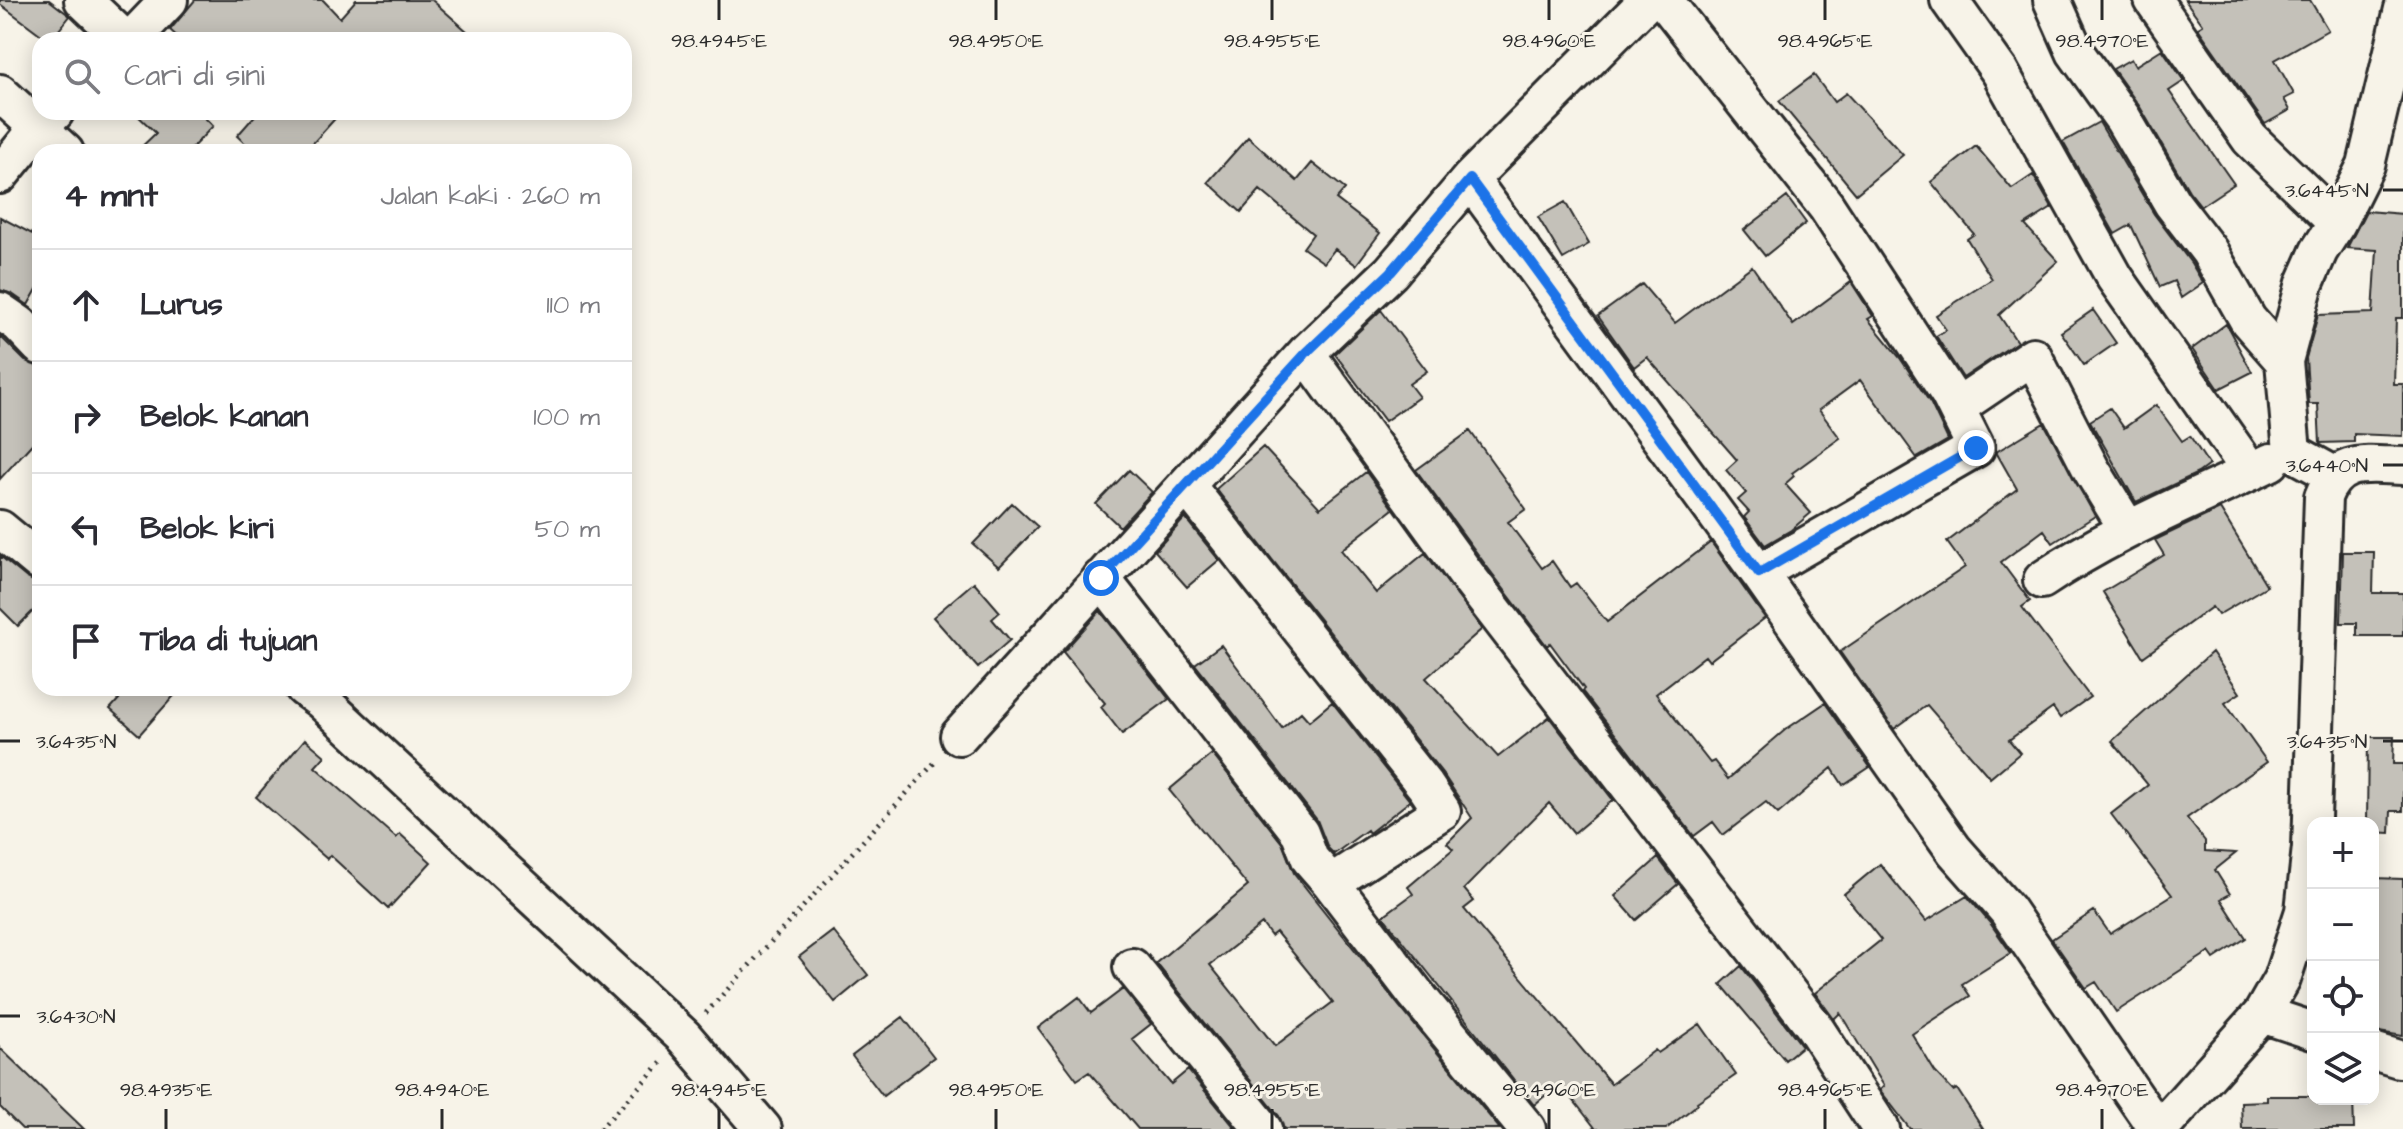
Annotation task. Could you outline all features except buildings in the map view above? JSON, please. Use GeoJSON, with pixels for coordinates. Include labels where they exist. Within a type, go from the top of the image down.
{"type":"FeatureCollection","features":[{"type":"Feature","properties":{"kind":"street"},"geometry":{"type":"LineString","coordinates":[[83,0],[119,32]]}},
{"type":"Feature","properties":{"kind":"street"},"geometry":{"type":"LineString","coordinates":[[136,32],[169,0]]}},
{"type":"Feature","properties":{"kind":"street"},"geometry":{"type":"LineString","coordinates":[[959,736],[1306,353],[1391,272],[1470,179],[1648,0]]}},
{"type":"Feature","properties":{"kind":"street"},"geometry":{"type":"LineString","coordinates":[[1664,0],[1826,206],[1956,408],[1976,448],[1759,573]]}},
{"type":"Feature","properties":{"kind":"street"},"geometry":{"type":"LineString","coordinates":[[1949,0],[2000,72],[2115,278],[2251,472]]}},
{"type":"Feature","properties":{"kind":"street"},"geometry":{"type":"LineString","coordinates":[[2052,0],[2075,52],[2123,119],[2172,203],[2209,251],[2248,320],[2284,361]]}},
{"type":"Feature","properties":{"kind":"street"},"geometry":{"type":"LineString","coordinates":[[2153,0],[2250,139],[2337,223]]}},
{"type":"Feature","properties":{"kind":"street"},"geometry":{"type":"LineString","coordinates":[[2292,452],[2284,361],[2305,283],[2366,165],[2403,9]]}},
{"type":"Feature","properties":{"kind":"street"},"geometry":{"type":"LineString","coordinates":[[0,93],[32,111]]}},
{"type":"Feature","properties":{"kind":"street"},"geometry":{"type":"LineString","coordinates":[[0,175],[46,120]]}},
{"type":"Feature","properties":{"kind":"street"},"geometry":{"type":"LineString","coordinates":[[48,120],[61,144]]}},
{"type":"Feature","properties":{"kind":"street"},"geometry":{"type":"LineString","coordinates":[[1470,179],[1759,573],[1954,850],[2007,910],[2158,1129],[2262,1014],[2282,979],[2304,911],[2311,847],[2323,497],[2334,475],[2341,470],[2360,465],[2403,466]]}},
{"type":"Feature","properties":{"kind":"street"},"geometry":{"type":"LineString","coordinates":[[0,311],[32,338]]}},
{"type":"Feature","properties":{"kind":"street"},"geometry":{"type":"LineString","coordinates":[[1306,353],[1468,577],[1813,1025],[1881,1129]]}},
{"type":"Feature","properties":{"kind":"street"},"geometry":{"type":"LineString","coordinates":[[1956,408],[2033,356],[2091,469],[2127,528]]}},
{"type":"Feature","properties":{"kind":"street"},"geometry":{"type":"LineString","coordinates":[[2042,580],[2127,528],[2292,452]]}},
{"type":"Feature","properties":{"kind":"street"},"geometry":{"type":"LineString","coordinates":[[2292,452],[2334,475]]}},
{"type":"Feature","properties":{"kind":"street"},"geometry":{"type":"LineString","coordinates":[[1187,486],[1442,811],[1331,883]]}},
{"type":"Feature","properties":{"kind":"street"},"geometry":{"type":"LineString","coordinates":[[0,529],[32,555]]}},
{"type":"Feature","properties":{"kind":"street"},"geometry":{"type":"LineString","coordinates":[[1101,578],[1300,833],[1310,859],[1527,1129]]}},
{"type":"Feature","properties":{"kind":"street"},"geometry":{"type":"LineString","coordinates":[[315,696],[684,1037],[763,1129]]}},
{"type":"Feature","properties":{"kind":"street"},"geometry":{"type":"LineString","coordinates":[[1132,967],[1263,1129]]}},
{"type":"Feature","properties":{"kind":"street"},"geometry":{"type":"LineString","coordinates":[[2262,1014],[2307,1029]]}},
{"type":"Feature","properties":{"kind":"path"},"geometry":{"type":"LineString","coordinates":[[600,1129],[959,736]]}},
{"type":"Feature","properties":{"kind":"route"},"geometry":{"type":"LineString","coordinates":[[1101,578],[1306,353],[1391,272],[1470,179],[1759,573],[1976,448]]}}]}
